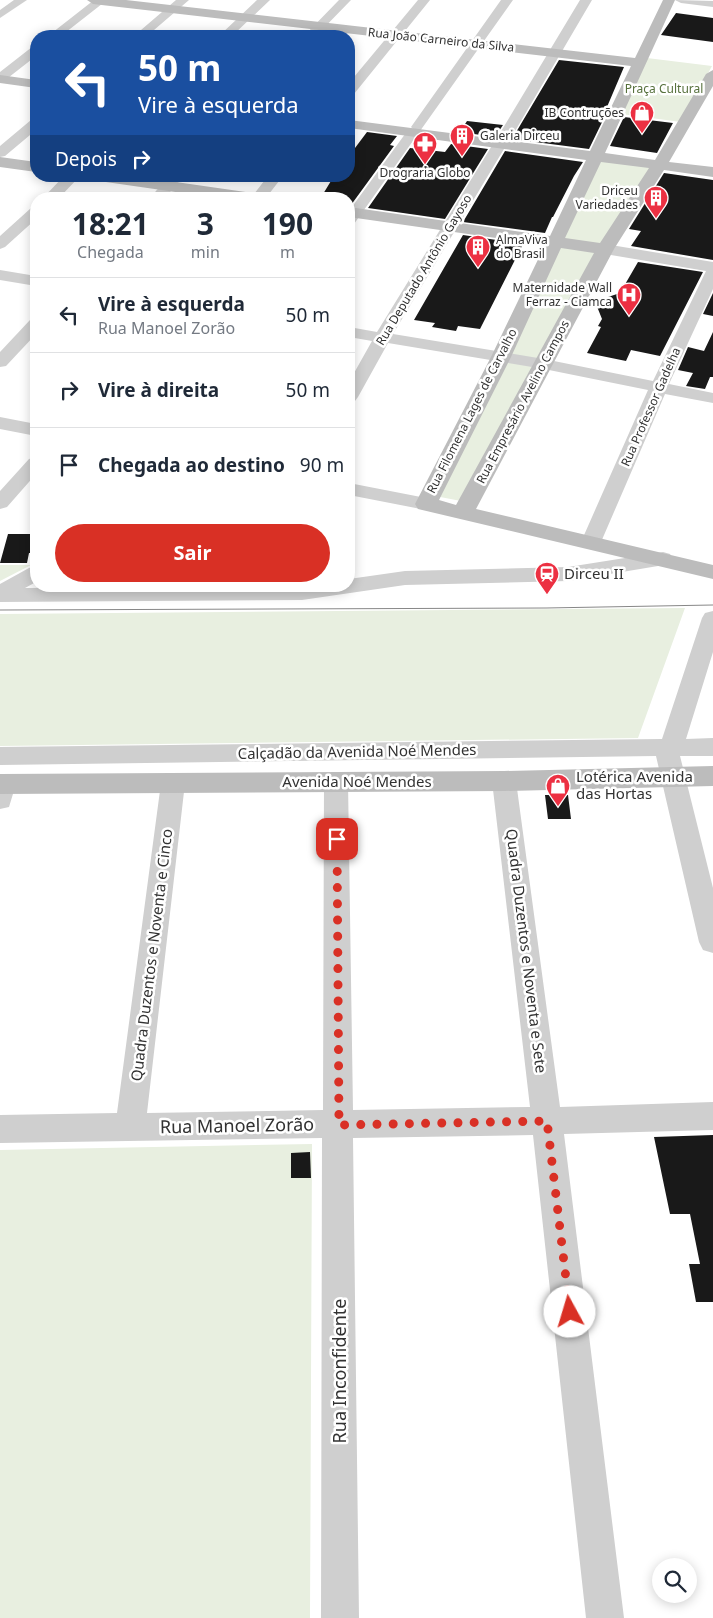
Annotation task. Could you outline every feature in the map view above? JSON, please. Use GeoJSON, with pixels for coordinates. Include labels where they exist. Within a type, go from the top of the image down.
{"type":"FeatureCollection","features":[{"type":"Feature","properties":{"kind":"street"},"geometry":{"type":"LineString","coordinates":[[0,14],[21,0]]}},
{"type":"Feature","properties":{"kind":"street"},"geometry":{"type":"LineString","coordinates":[[61,30],[98,0]]}},
{"type":"Feature","properties":{"kind":"street","name":"Rua João Carneiro da Silva"},"geometry":{"type":"LineString","coordinates":[[98,0],[353,30]]}},
{"type":"Feature","properties":{"kind":"street"},"geometry":{"type":"LineString","coordinates":[[147,30],[183,0]]}},
{"type":"Feature","properties":{"kind":"street"},"geometry":{"type":"LineString","coordinates":[[231,30],[264,0]]}},
{"type":"Feature","properties":{"kind":"street"},"geometry":{"type":"LineString","coordinates":[[316,30],[345,0]]}},
{"type":"Feature","properties":{"kind":"street"},"geometry":{"type":"LineString","coordinates":[[355,84],[424,0]]}},
{"type":"Feature","properties":{"kind":"street"},"geometry":{"type":"LineString","coordinates":[[355,210],[416,130],[506,0]]}},
{"type":"Feature","properties":{"kind":"street","name":"Rua Deputado Antônio Gayoso"},"geometry":{"type":"LineString","coordinates":[[355,387],[586,0]]}},
{"type":"Feature","properties":{"kind":"street","name":"Rua Filomena Lages de Carvalho"},"geometry":{"type":"LineString","coordinates":[[426,504],[501,357],[669,0]]}},
{"type":"Feature","properties":{"kind":"street"},"geometry":{"type":"LineString","coordinates":[[680,0],[713,4]]}},
{"type":"Feature","properties":{"kind":"street","name":"Rua João Carneiro da Silva"},"geometry":{"type":"LineString","coordinates":[[355,30],[639,63]]}},
{"type":"Feature","properties":{"kind":"street"},"geometry":{"type":"LineString","coordinates":[[1,76],[30,54]]}},
{"type":"Feature","properties":{"kind":"street","name":"Rua Empresário Avelino Campos"},"geometry":{"type":"LineString","coordinates":[[463,512],[605,249],[662,161],[713,74]]}},
{"type":"Feature","properties":{"kind":"street"},"geometry":{"type":"LineString","coordinates":[[1,76],[30,78]]}},
{"type":"Feature","properties":{"kind":"street"},"geometry":{"type":"LineString","coordinates":[[1,76],[30,83]]}},
{"type":"Feature","properties":{"kind":"street"},"geometry":{"type":"LineString","coordinates":[[355,119],[416,130]]}},
{"type":"Feature","properties":{"kind":"street"},"geometry":{"type":"LineString","coordinates":[[355,125],[416,130],[662,161],[713,165]]}},
{"type":"Feature","properties":{"kind":"street"},"geometry":{"type":"LineString","coordinates":[[0,153],[30,128]]}},
{"type":"Feature","properties":{"kind":"street"},"geometry":{"type":"LineString","coordinates":[[662,161],[713,172]]}},
{"type":"Feature","properties":{"kind":"street"},"geometry":{"type":"LineString","coordinates":[[0,162],[30,166]]}},
{"type":"Feature","properties":{"kind":"street"},"geometry":{"type":"LineString","coordinates":[[56,192],[67,182]]}},
{"type":"Feature","properties":{"kind":"street"},"geometry":{"type":"LineString","coordinates":[[163,192],[172,182]]}},
{"type":"Feature","properties":{"kind":"street"},"geometry":{"type":"LineString","coordinates":[[178,182],[225,192]]}},
{"type":"Feature","properties":{"kind":"street"},"geometry":{"type":"LineString","coordinates":[[263,192],[271,182]]}},
{"type":"Feature","properties":{"kind":"street"},"geometry":{"type":"LineString","coordinates":[[355,215],[554,241],[713,267]]}},
{"type":"Feature","properties":{"kind":"street"},"geometry":{"type":"LineString","coordinates":[[0,244],[30,216]]}},
{"type":"Feature","properties":{"kind":"street","name":"Rua Professor Gadelha"},"geometry":{"type":"LineString","coordinates":[[591,542],[658,386],[713,272]]}},
{"type":"Feature","properties":{"kind":"street"},"geometry":{"type":"LineString","coordinates":[[0,275],[30,280]]}},
{"type":"Feature","properties":{"kind":"street"},"geometry":{"type":"LineString","coordinates":[[0,362],[30,330]]}},
{"type":"Feature","properties":{"kind":"street"},"geometry":{"type":"LineString","coordinates":[[355,333],[544,364],[713,398]]}},
{"type":"Feature","properties":{"kind":"street"},"geometry":{"type":"LineString","coordinates":[[0,423],[30,429]]}},
{"type":"Feature","properties":{"kind":"street"},"geometry":{"type":"LineString","coordinates":[[0,503],[30,470]]}},
{"type":"Feature","properties":{"kind":"street"},"geometry":{"type":"LineString","coordinates":[[355,490],[463,512],[713,572]]}},
{"type":"Feature","properties":{"kind":"street"},"geometry":{"type":"LineString","coordinates":[[355,585],[405,578],[568,574],[663,559]]}},
{"type":"Feature","properties":{"kind":"street"},"geometry":{"type":"LineString","coordinates":[[0,594],[30,576]]}},
{"type":"Feature","properties":{"kind":"street"},"geometry":{"type":"LineString","coordinates":[[0,594],[100,592]]}},
{"type":"Feature","properties":{"kind":"street"},"geometry":{"type":"LineString","coordinates":[[268,592],[309,592]]}},
{"type":"Feature","properties":{"kind":"street"},"geometry":{"type":"LineString","coordinates":[[713,618],[668,756],[713,942]]}},
{"type":"Feature","properties":{"kind":"street","name":"Calçadão da Avenida Noé Mendes"},"geometry":{"type":"LineString","coordinates":[[0,756],[713,747]]}},
{"type":"Feature","properties":{"kind":"street","name":"Avenida Noé Mendes"},"geometry":{"type":"LineString","coordinates":[[1,789],[173,783],[713,776]]}},
{"type":"Feature","properties":{"kind":"street","name":"Quadra Duzentos e Noventa e Sete"},"geometry":{"type":"LineString","coordinates":[[504,780],[547,1121],[605,1618]]}},
{"type":"Feature","properties":{"kind":"street","name":"Rua Inconfidente"},"geometry":{"type":"LineString","coordinates":[[336,782],[340,1618]]}},
{"type":"Feature","properties":{"kind":"street","name":"Quadra Duzentos e Noventa e Cinco"},"geometry":{"type":"LineString","coordinates":[[130,1128],[173,783]]}},
{"type":"Feature","properties":{"kind":"street","name":"Rua Manoel Zorão"},"geometry":{"type":"LineString","coordinates":[[0,1129],[339,1125],[713,1116]]}},
{"type":"Feature","properties":{"kind":"green space","name":"Praça Cultural"},"geometry":{"type":"Polygon","coordinates":[[[647,58],[712,66],[681,122],[621,114],[647,58]]]}},
{"type":"Feature","properties":{"kind":"green space"},"geometry":{"type":"Polygon","coordinates":[[[599,158],[654,166],[461,501],[435,496],[599,158]]]}},
{"type":"Feature","properties":{"kind":"green space"},"geometry":{"type":"Polygon","coordinates":[[[0,565],[30,565],[30,566],[0,581],[0,565]]]}},
{"type":"Feature","properties":{"kind":"green space"},"geometry":{"type":"Polygon","coordinates":[[[685,608],[638,738],[0,746],[0,614],[685,608]]]}},
{"type":"Feature","properties":{"kind":"green space"},"geometry":{"type":"Polygon","coordinates":[[[312,1144],[310,1618],[0,1618],[0,1150],[312,1144]]]}},
{"type":"Feature","properties":{"kind":"building"},"geometry":{"type":"Polygon","coordinates":[[[676,13],[713,18],[713,42],[661,35],[676,13]]]}},
{"type":"Feature","properties":{"kind":"building"},"geometry":{"type":"Polygon","coordinates":[[[559,60],[624,67],[604,114],[606,114],[589,149],[512,139],[559,60]]]}},
{"type":"Feature","properties":{"kind":"building"},"geometry":{"type":"Polygon","coordinates":[[[624,117],[673,123],[657,153],[610,146],[624,117]]]}},
{"type":"Feature","properties":{"kind":"building"},"geometry":{"type":"Polygon","coordinates":[[[467,121],[503,125],[495,137],[460,132],[467,121]]]}},
{"type":"Feature","properties":{"kind":"building"},"geometry":{"type":"Polygon","coordinates":[[[367,132],[397,136],[390,145],[394,146],[355,200],[355,192],[324,192],[330,182],[355,182],[355,148],[367,132]]]}},
{"type":"Feature","properties":{"kind":"building"},"geometry":{"type":"Polygon","coordinates":[[[451,144],[488,149],[445,219],[368,208],[410,148],[445,152],[451,144]]]}},
{"type":"Feature","properties":{"kind":"building"},"geometry":{"type":"Polygon","coordinates":[[[505,151],[583,162],[545,233],[463,222],[505,151]]]}},
{"type":"Feature","properties":{"kind":"building"},"geometry":{"type":"Polygon","coordinates":[[[664,173],[713,180],[713,260],[631,246],[641,231],[629,229],[664,173]]]}},
{"type":"Feature","properties":{"kind":"building","name":"AlmaViva do Brasil"},"geometry":{"type":"Polygon","coordinates":[[[463,235],[523,244],[480,329],[458,326],[456,331],[432,327],[435,323],[414,320],[463,235]]]}},
{"type":"Feature","properties":{"kind":"building"},"geometry":{"type":"Polygon","coordinates":[[[638,262],[703,272],[660,356],[631,350],[626,361],[587,353],[601,327],[598,326],[602,319],[596,304],[602,299],[620,293],[638,262]]]}},
{"type":"Feature","properties":{"kind":"building"},"geometry":{"type":"Polygon","coordinates":[[[713,293],[713,316],[703,314],[713,293]]]}},
{"type":"Feature","properties":{"kind":"building"},"geometry":{"type":"Polygon","coordinates":[[[713,332],[713,377],[710,377],[705,389],[686,386],[693,373],[678,370],[688,347],[704,351],[713,332]]]}},
{"type":"Feature","properties":{"kind":"building"},"geometry":{"type":"Polygon","coordinates":[[[8,534],[30,534],[30,553],[27,563],[0,563],[8,534]]]}},
{"type":"Feature","properties":{"kind":"building","name":"Lotérica Avenida das Hortas"},"geometry":{"type":"Polygon","coordinates":[[[545,795],[568,795],[571,819],[548,819],[545,795]]]}},
{"type":"Feature","properties":{"kind":"building"},"geometry":{"type":"Polygon","coordinates":[[[713,1135],[713,1302],[696,1302],[689,1264],[700,1264],[690,1214],[670,1214],[654,1137],[713,1135]]]}},
{"type":"Feature","properties":{"kind":"building"},"geometry":{"type":"Polygon","coordinates":[[[310,1152],[311,1178],[291,1178],[291,1153],[310,1152]]]}},
{"type":"Feature","properties":{"kind":"tram line"},"geometry":{"type":"LineString","coordinates":[[0,610],[546,608],[713,605]]}},
{"type":"Feature","properties":{"kind":"place","name":"IB Contruções"},"geometry":{"type":"Point","coordinates":[642,134]}},
{"type":"Feature","properties":{"kind":"place","name":"Galeria Dirceu"},"geometry":{"type":"Point","coordinates":[462,157]}},
{"type":"Feature","properties":{"kind":"place","name":"Drograria Globo"},"geometry":{"type":"Point","coordinates":[425,165]}},
{"type":"Feature","properties":{"kind":"place","name":"Driceu Variedades"},"geometry":{"type":"Point","coordinates":[656,219]}},
{"type":"Feature","properties":{"kind":"place","name":"AlmaViva do Brasil"},"geometry":{"type":"Point","coordinates":[478,268]}},
{"type":"Feature","properties":{"kind":"place","name":"Maternidade Wall Ferraz - Ciamca"},"geometry":{"type":"Point","coordinates":[629,316]}},
{"type":"Feature","properties":{"kind":"place","name":"Dirceu II"},"geometry":{"type":"Point","coordinates":[547,595]}},
{"type":"Feature","properties":{"kind":"place","name":"Lotérica Avenida das Hortas"},"geometry":{"type":"Point","coordinates":[558,807]}},
{"type":"Feature","properties":{"kind":"route"},"geometry":{"type":"LineString","coordinates":[[337,839],[339,1125],[547,1121],[570,1312]]}}]}
